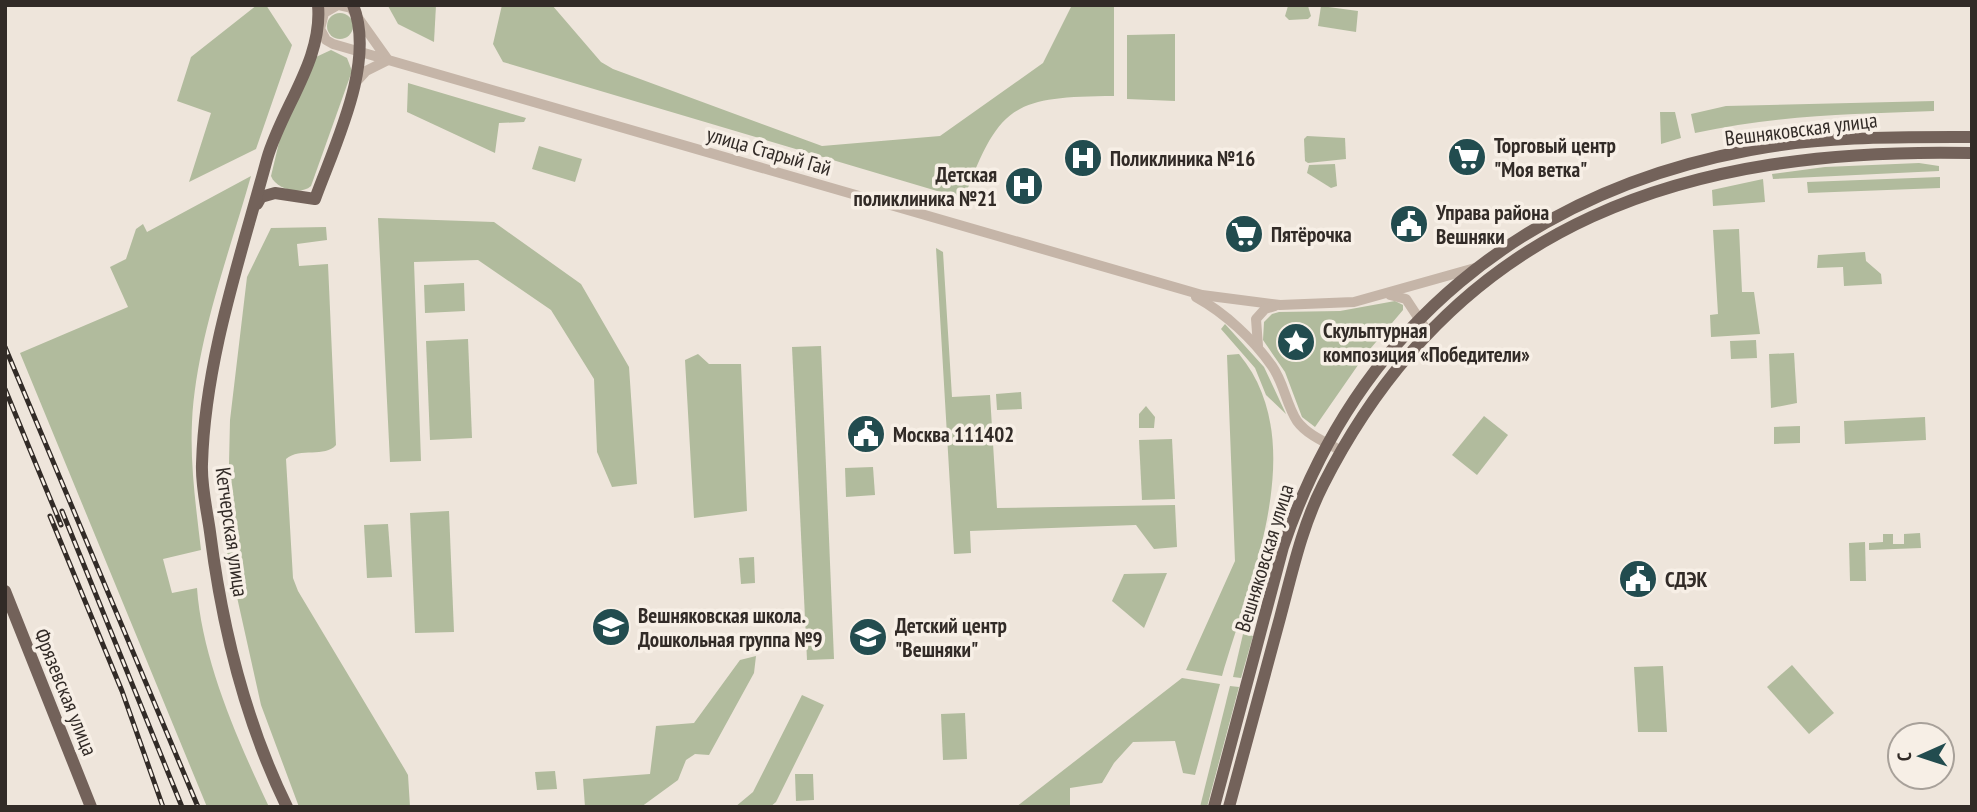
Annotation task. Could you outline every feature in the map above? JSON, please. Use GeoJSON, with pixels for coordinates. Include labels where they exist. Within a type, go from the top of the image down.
{"type":"FeatureCollection","features":[{"type":"Feature","properties":{"kind":"main road","name":"Кетчерская улица"},"geometry":{"type":"LineString","coordinates":[[287,807],[254,732],[236,667],[212,546],[202,467],[206,408],[220,330],[276,133],[315,47],[320,23],[318,5]]}},
{"type":"Feature","properties":{"kind":"main road"},"geometry":{"type":"LineString","coordinates":[[251,216],[261,197],[280,194],[316,199],[354,83],[360,52],[355,11]]}},
{"type":"Feature","properties":{"kind":"main road","name":"Вешняковская улица"},"geometry":{"type":"LineString","coordinates":[[1214,807],[1297,505],[1328,444],[1378,363],[1419,317],[1480,267],[1569,211],[1627,185],[1681,167],[1751,150],[1868,138],[1972,137]]}},
{"type":"Feature","properties":{"kind":"main road","name":"Вешняковская улица"},"geometry":{"type":"LineString","coordinates":[[1230,807],[1309,519],[1342,451],[1386,380],[1427,331],[1474,288],[1522,254],[1591,217],[1654,192],[1767,164],[1934,152],[1972,153]]}},
{"type":"Feature","properties":{"kind":"main road"},"geometry":{"type":"LineString","coordinates":[[265,169],[267,186],[280,194]]}},
{"type":"Feature","properties":{"kind":"main road","name":"Фрязевская улица"},"geometry":{"type":"LineString","coordinates":[[5,590],[91,807]]}},
{"type":"Feature","properties":{"kind":"street"},"geometry":{"type":"LineString","coordinates":[[354,83],[366,71],[388,60],[355,11],[332,6],[324,13],[320,23],[323,37],[333,44],[349,43],[355,11]]}},
{"type":"Feature","properties":{"kind":"street","name":"улица Старый Гай"},"geometry":{"type":"LineString","coordinates":[[333,44],[1180,290],[1279,305],[1354,302],[1480,267]]}},
{"type":"Feature","properties":{"kind":"street"},"geometry":{"type":"LineString","coordinates":[[1933,137],[1941,144],[1934,152]]}},
{"type":"Feature","properties":{"kind":"street","name":"улица Старый Гай"},"geometry":{"type":"LineString","coordinates":[[1180,290],[1216,309],[1261,352],[1281,381],[1297,422],[1342,451]]}},
{"type":"Feature","properties":{"kind":"street"},"geometry":{"type":"LineString","coordinates":[[1386,295],[1406,299],[1427,331]]}},
{"type":"Feature","properties":{"kind":"street","name":"улица Старый Гай"},"geometry":{"type":"LineString","coordinates":[[1261,352],[1255,336],[1256,319],[1265,309],[1279,305]]}},
{"type":"Feature","properties":{"kind":"street"},"geometry":{"type":"LineString","coordinates":[[1266,613],[1275,608],[1280,617]]}},
{"type":"Feature","properties":{"kind":"green space"},"geometry":{"type":"Polygon","coordinates":[[[257,5],[266,5],[292,45],[256,149],[189,182],[211,113],[177,101],[191,57],[257,5]]]}},
{"type":"Feature","properties":{"kind":"green space"},"geometry":{"type":"Polygon","coordinates":[[[436,5],[434,42],[398,24],[388,6],[436,5]]]}},
{"type":"Feature","properties":{"kind":"green space"},"geometry":{"type":"Polygon","coordinates":[[[502,5],[552,5],[601,62],[613,69],[822,146],[940,136],[1043,63],[1072,5],[1114,5],[1114,96],[1054,99],[1032,104],[1015,112],[1001,124],[988,143],[964,199],[503,62],[493,44],[502,5]]]}},
{"type":"Feature","properties":{"kind":"green space"},"geometry":{"type":"Polygon","coordinates":[[[1288,6],[1308,6],[1311,16],[1308,19],[1289,20],[1285,16],[1288,6]]]}},
{"type":"Feature","properties":{"kind":"green space"},"geometry":{"type":"Polygon","coordinates":[[[1321,6],[1358,11],[1356,32],[1318,26],[1321,6]]]}},
{"type":"Feature","properties":{"kind":"green space"},"geometry":{"type":"Polygon","coordinates":[[[340,13],[349,17],[353,26],[349,35],[340,39],[331,35],[327,26],[331,17],[340,13]]]}},
{"type":"Feature","properties":{"kind":"green space"},"geometry":{"type":"Polygon","coordinates":[[[1175,34],[1175,101],[1127,99],[1127,35],[1175,34]]]}},
{"type":"Feature","properties":{"kind":"green space"},"geometry":{"type":"Polygon","coordinates":[[[331,50],[347,58],[352,71],[311,186],[301,190],[289,190],[274,181],[271,176],[281,134],[316,57],[331,50]]]}},
{"type":"Feature","properties":{"kind":"green space"},"geometry":{"type":"Polygon","coordinates":[[[408,83],[526,118],[524,122],[499,123],[495,153],[407,112],[408,83]]]}},
{"type":"Feature","properties":{"kind":"green space"},"geometry":{"type":"Polygon","coordinates":[[[1934,101],[1934,111],[1785,119],[1695,133],[1691,114],[1726,106],[1934,101]]]}},
{"type":"Feature","properties":{"kind":"green space"},"geometry":{"type":"Polygon","coordinates":[[[1660,112],[1675,112],[1681,138],[1661,144],[1660,112]]]}},
{"type":"Feature","properties":{"kind":"green space"},"geometry":{"type":"Polygon","coordinates":[[[1307,136],[1345,138],[1346,159],[1308,163],[1305,161],[1304,139],[1307,136]]]}},
{"type":"Feature","properties":{"kind":"green space"},"geometry":{"type":"Polygon","coordinates":[[[539,146],[582,159],[575,182],[532,169],[539,146]]]}},
{"type":"Feature","properties":{"kind":"green space"},"geometry":{"type":"Polygon","coordinates":[[[1919,163],[1939,166],[1939,171],[1773,179],[1772,174],[1825,167],[1919,163]]]}},
{"type":"Feature","properties":{"kind":"green space"},"geometry":{"type":"Polygon","coordinates":[[[1335,164],[1337,186],[1331,188],[1307,173],[1309,165],[1335,164]]]}},
{"type":"Feature","properties":{"kind":"green space"},"geometry":{"type":"Polygon","coordinates":[[[251,176],[215,298],[195,391],[192,454],[201,550],[163,559],[172,593],[197,588],[206,643],[223,700],[269,807],[207,807],[20,353],[128,307],[110,267],[126,259],[136,229],[143,224],[147,232],[251,176]]]}},
{"type":"Feature","properties":{"kind":"green space"},"geometry":{"type":"Polygon","coordinates":[[[1940,177],[1940,188],[1808,193],[1807,182],[1940,177]]]}},
{"type":"Feature","properties":{"kind":"green space"},"geometry":{"type":"Polygon","coordinates":[[[1763,179],[1765,202],[1713,206],[1712,190],[1763,179]]]}},
{"type":"Feature","properties":{"kind":"green space"},"geometry":{"type":"Polygon","coordinates":[[[378,218],[494,222],[581,284],[629,367],[637,484],[612,487],[597,452],[594,379],[551,310],[478,260],[414,262],[421,461],[390,462],[378,218]]]}},
{"type":"Feature","properties":{"kind":"green space"},"geometry":{"type":"Polygon","coordinates":[[[326,227],[327,240],[297,244],[299,266],[328,264],[336,445],[326,451],[292,455],[286,459],[293,578],[298,591],[408,775],[410,807],[299,807],[261,705],[227,552],[230,420],[247,277],[271,228],[326,227]]]}},
{"type":"Feature","properties":{"kind":"green space"},"geometry":{"type":"Polygon","coordinates":[[[1739,229],[1742,292],[1754,292],[1760,334],[1711,337],[1710,315],[1718,314],[1713,230],[1739,229]]]}},
{"type":"Feature","properties":{"kind":"green space"},"geometry":{"type":"Polygon","coordinates":[[[936,248],[943,252],[952,397],[990,395],[997,508],[1175,505],[1177,547],[1154,549],[1136,525],[970,531],[971,553],[954,554],[936,248]]]}},
{"type":"Feature","properties":{"kind":"green space"},"geometry":{"type":"Polygon","coordinates":[[[1865,252],[1866,261],[1881,274],[1882,284],[1844,286],[1843,267],[1817,268],[1818,255],[1865,252]]]}},
{"type":"Feature","properties":{"kind":"green space"},"geometry":{"type":"Polygon","coordinates":[[[464,283],[465,311],[425,313],[424,285],[464,283]]]}},
{"type":"Feature","properties":{"kind":"green space"},"geometry":{"type":"Polygon","coordinates":[[[1395,301],[1403,305],[1403,310],[1365,355],[1315,427],[1302,417],[1285,372],[1263,340],[1264,322],[1272,314],[1279,312],[1340,311],[1395,301]]]}},
{"type":"Feature","properties":{"kind":"green space"},"geometry":{"type":"Polygon","coordinates":[[[1225,324],[1264,367],[1286,414],[1266,395],[1255,368],[1221,329],[1225,324]]]}},
{"type":"Feature","properties":{"kind":"green space"},"geometry":{"type":"Polygon","coordinates":[[[468,339],[472,438],[430,440],[426,341],[468,339]]]}},
{"type":"Feature","properties":{"kind":"green space"},"geometry":{"type":"Polygon","coordinates":[[[1756,340],[1757,358],[1731,359],[1730,341],[1756,340]]]}},
{"type":"Feature","properties":{"kind":"green space"},"geometry":{"type":"Polygon","coordinates":[[[821,346],[834,659],[807,660],[792,347],[821,346]]]}},
{"type":"Feature","properties":{"kind":"green space"},"geometry":{"type":"Polygon","coordinates":[[[1794,353],[1797,403],[1771,408],[1769,354],[1794,353]]]}},
{"type":"Feature","properties":{"kind":"green space"},"geometry":{"type":"Polygon","coordinates":[[[698,354],[709,364],[741,364],[747,511],[694,518],[685,360],[698,354]]]}},
{"type":"Feature","properties":{"kind":"green space"},"geometry":{"type":"Polygon","coordinates":[[[1239,354],[1260,389],[1271,428],[1273,469],[1259,555],[1222,676],[1186,670],[1235,561],[1227,355],[1239,354]]]}},
{"type":"Feature","properties":{"kind":"green space"},"geometry":{"type":"Polygon","coordinates":[[[1021,392],[1022,409],[997,410],[996,394],[1021,392]]]}},
{"type":"Feature","properties":{"kind":"green space"},"geometry":{"type":"Polygon","coordinates":[[[1146,406],[1155,417],[1154,428],[1139,428],[1139,414],[1146,406]]]}},
{"type":"Feature","properties":{"kind":"green space"},"geometry":{"type":"Polygon","coordinates":[[[1484,416],[1508,435],[1477,475],[1452,455],[1484,416]]]}},
{"type":"Feature","properties":{"kind":"green space"},"geometry":{"type":"Polygon","coordinates":[[[1925,417],[1926,440],[1845,444],[1844,421],[1925,417]]]}},
{"type":"Feature","properties":{"kind":"green space"},"geometry":{"type":"Polygon","coordinates":[[[1800,426],[1800,443],[1774,444],[1774,427],[1800,426]]]}},
{"type":"Feature","properties":{"kind":"green space"},"geometry":{"type":"Polygon","coordinates":[[[1172,439],[1175,499],[1142,500],[1139,440],[1172,439]]]}},
{"type":"Feature","properties":{"kind":"green space"},"geometry":{"type":"Polygon","coordinates":[[[873,467],[875,495],[846,497],[845,468],[873,467]]]}},
{"type":"Feature","properties":{"kind":"green space"},"geometry":{"type":"Polygon","coordinates":[[[449,511],[454,632],[415,633],[410,513],[449,511]]]}},
{"type":"Feature","properties":{"kind":"green space"},"geometry":{"type":"Polygon","coordinates":[[[388,524],[392,577],[367,578],[364,525],[388,524]]]}},
{"type":"Feature","properties":{"kind":"green space"},"geometry":{"type":"Polygon","coordinates":[[[1920,533],[1921,548],[1869,550],[1869,543],[1883,542],[1883,534],[1893,534],[1893,544],[1904,544],[1904,534],[1920,533]]]}},
{"type":"Feature","properties":{"kind":"green space"},"geometry":{"type":"Polygon","coordinates":[[[1865,542],[1866,581],[1850,581],[1849,543],[1865,542]]]}},
{"type":"Feature","properties":{"kind":"green space"},"geometry":{"type":"Polygon","coordinates":[[[754,557],[755,583],[741,584],[739,558],[754,557]]]}},
{"type":"Feature","properties":{"kind":"green space"},"geometry":{"type":"Polygon","coordinates":[[[1167,573],[1144,628],[1112,601],[1124,574],[1167,573]]]}},
{"type":"Feature","properties":{"kind":"green space"},"geometry":{"type":"Polygon","coordinates":[[[1243,634],[1253,636],[1241,678],[1233,677],[1243,634]]]}},
{"type":"Feature","properties":{"kind":"green space"},"geometry":{"type":"Polygon","coordinates":[[[756,656],[754,673],[709,755],[695,754],[686,760],[678,780],[641,807],[585,807],[583,779],[650,774],[656,726],[694,723],[740,660],[756,656]]]}},
{"type":"Feature","properties":{"kind":"green space"},"geometry":{"type":"Polygon","coordinates":[[[1792,665],[1834,713],[1809,734],[1767,687],[1792,665]]]}},
{"type":"Feature","properties":{"kind":"green space"},"geometry":{"type":"Polygon","coordinates":[[[1663,666],[1667,732],[1638,732],[1634,667],[1663,666]]]}},
{"type":"Feature","properties":{"kind":"green space"},"geometry":{"type":"Polygon","coordinates":[[[1182,678],[1220,684],[1195,775],[1183,773],[1175,741],[1133,742],[1114,763],[1102,783],[1070,788],[1070,807],[1016,807],[1182,678]]]}},
{"type":"Feature","properties":{"kind":"green space"},"geometry":{"type":"Polygon","coordinates":[[[1230,686],[1239,687],[1207,807],[1200,807],[1230,686]]]}},
{"type":"Feature","properties":{"kind":"green space"},"geometry":{"type":"Polygon","coordinates":[[[802,695],[824,705],[776,802],[770,807],[735,807],[753,792],[802,695]]]}},
{"type":"Feature","properties":{"kind":"green space"},"geometry":{"type":"Polygon","coordinates":[[[965,713],[967,759],[943,760],[941,714],[965,713]]]}},
{"type":"Feature","properties":{"kind":"green space"},"geometry":{"type":"Polygon","coordinates":[[[555,771],[557,789],[537,790],[535,772],[555,771]]]}},
{"type":"Feature","properties":{"kind":"green space"},"geometry":{"type":"Polygon","coordinates":[[[795,774],[813,774],[814,800],[796,801],[795,774]]]}},
{"type":"Feature","properties":{"kind":"railway"},"geometry":{"type":"LineString","coordinates":[[5,347],[198,807]]}},
{"type":"Feature","properties":{"kind":"railway"},"geometry":{"type":"LineString","coordinates":[[5,389],[61,525]]}},
{"type":"Feature","properties":{"kind":"railway"},"geometry":{"type":"LineString","coordinates":[[62,511],[182,807]]}},
{"type":"Feature","properties":{"kind":"railway"},"geometry":{"type":"LineString","coordinates":[[50,516],[122,691],[163,807]]}},
{"type":"Feature","properties":{"kind":"place","name":"Торговый центр \"Моя ветка\""},"geometry":{"type":"Point","coordinates":[1467,157]}},
{"type":"Feature","properties":{"kind":"place","name":"Поликлиника №16"},"geometry":{"type":"Point","coordinates":[1083,158]}},
{"type":"Feature","properties":{"kind":"place","name":"Детская поликлиника №21"},"geometry":{"type":"Point","coordinates":[1024,186]}},
{"type":"Feature","properties":{"kind":"place","name":"Управа района Вешняки"},"geometry":{"type":"Point","coordinates":[1409,224]}},
{"type":"Feature","properties":{"kind":"place","name":"Пятёрочка"},"geometry":{"type":"Point","coordinates":[1244,234]}},
{"type":"Feature","properties":{"kind":"place","name":"Скульптурная композиция «Победители»"},"geometry":{"type":"Point","coordinates":[1296,342]}},
{"type":"Feature","properties":{"kind":"place","name":"Москва 111402"},"geometry":{"type":"Point","coordinates":[866,434]}},
{"type":"Feature","properties":{"kind":"place","name":"СДЭК"},"geometry":{"type":"Point","coordinates":[1638,579]}},
{"type":"Feature","properties":{"kind":"place","name":"Вешняковская школа. Дошкольная группа №9"},"geometry":{"type":"Point","coordinates":[611,627]}},
{"type":"Feature","properties":{"kind":"place","name":"Детский центр \"Вешняки\""},"geometry":{"type":"Point","coordinates":[868,637]}}]}
